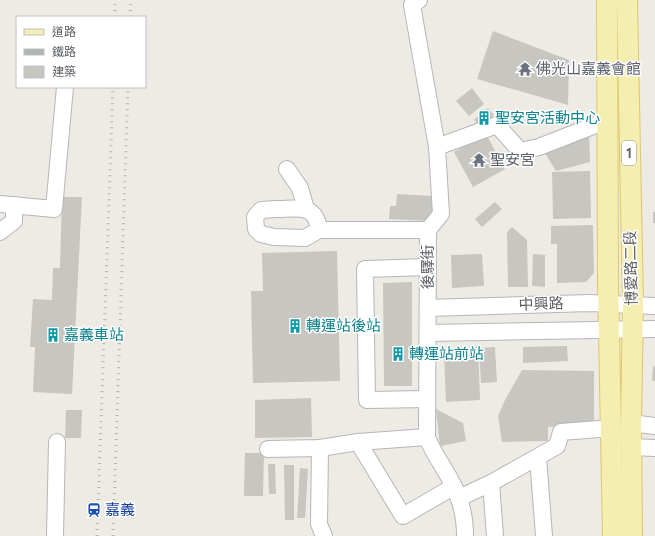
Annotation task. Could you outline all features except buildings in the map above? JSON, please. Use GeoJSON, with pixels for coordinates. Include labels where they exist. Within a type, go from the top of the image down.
{"type":"FeatureCollection","features":[{"type":"Feature","properties":{"kind":"main road","name":"博愛路二段"},"geometry":{"type":"LineString","coordinates":[[607,0],[608,303],[613,536]]}},
{"type":"Feature","properties":{"kind":"main road","name":"博愛路二段"},"geometry":{"type":"LineString","coordinates":[[627,0],[633,305],[631,424],[632,536]]}},
{"type":"Feature","properties":{"kind":"street","name":"後驛街"},"geometry":{"type":"LineString","coordinates":[[419,0],[412,5],[437,147],[441,214],[428,230],[427,437],[431,448],[456,492],[465,525],[465,536]]}},
{"type":"Feature","properties":{"kind":"street"},"geometry":{"type":"LineString","coordinates":[[0,232],[14,221],[7,205],[54,209],[65,88]]}},
{"type":"Feature","properties":{"kind":"street"},"geometry":{"type":"LineString","coordinates":[[437,147],[497,125],[520,151],[539,147],[608,120]]}},
{"type":"Feature","properties":{"kind":"street"},"geometry":{"type":"LineString","coordinates":[[287,169],[300,188],[306,209]]}},
{"type":"Feature","properties":{"kind":"street"},"geometry":{"type":"LineString","coordinates":[[319,230],[318,221],[314,214],[306,209],[261,210],[255,217],[256,229],[261,234],[274,237],[305,238],[319,230],[428,230]]}},
{"type":"Feature","properties":{"kind":"street"},"geometry":{"type":"LineString","coordinates":[[427,399],[367,400],[365,269],[428,266]]}},
{"type":"Feature","properties":{"kind":"street","name":"中興路"},"geometry":{"type":"LineString","coordinates":[[428,308],[608,303],[655,306]]}},
{"type":"Feature","properties":{"kind":"street","name":"中興路"},"geometry":{"type":"LineString","coordinates":[[428,333],[655,329]]}},
{"type":"Feature","properties":{"kind":"street"},"geometry":{"type":"LineString","coordinates":[[631,424],[655,426]]}},
{"type":"Feature","properties":{"kind":"street"},"geometry":{"type":"LineString","coordinates":[[358,442],[403,516],[456,492],[491,483],[557,446],[561,432],[611,428]]}},
{"type":"Feature","properties":{"kind":"street"},"geometry":{"type":"LineString","coordinates":[[268,449],[320,448],[358,442],[427,437]]}},
{"type":"Feature","properties":{"kind":"street"},"geometry":{"type":"LineString","coordinates":[[55,536],[57,442]]}},
{"type":"Feature","properties":{"kind":"street"},"geometry":{"type":"LineString","coordinates":[[631,447],[655,448]]}},
{"type":"Feature","properties":{"kind":"street"},"geometry":{"type":"LineString","coordinates":[[320,448],[319,524],[324,536]]}},
{"type":"Feature","properties":{"kind":"street"},"geometry":{"type":"LineString","coordinates":[[538,457],[544,536]]}},
{"type":"Feature","properties":{"kind":"street"},"geometry":{"type":"LineString","coordinates":[[491,483],[495,536]]}},
{"type":"Feature","properties":{"kind":"railway"},"geometry":{"type":"LineString","coordinates":[[115,0],[115,16]]}},
{"type":"Feature","properties":{"kind":"railway"},"geometry":{"type":"LineString","coordinates":[[130,16],[131,0]]}},
{"type":"Feature","properties":{"kind":"railway"},"geometry":{"type":"LineString","coordinates":[[97,536],[113,88]]}},
{"type":"Feature","properties":{"kind":"railway"},"geometry":{"type":"LineString","coordinates":[[113,536],[128,88]]}},
{"type":"Feature","properties":{"kind":"place","name":"佛光山嘉義會館"},"geometry":{"type":"Point","coordinates":[525,69]}},
{"type":"Feature","properties":{"kind":"place","name":"聖安宮活動中心"},"geometry":{"type":"Point","coordinates":[484,118]}},
{"type":"Feature","properties":{"kind":"place","name":"聖安宮"},"geometry":{"type":"Point","coordinates":[479,160]}},
{"type":"Feature","properties":{"kind":"place","name":"轉運站後站"},"geometry":{"type":"Point","coordinates":[295,326]}},
{"type":"Feature","properties":{"kind":"place","name":"嘉義車站"},"geometry":{"type":"Point","coordinates":[53,335]}},
{"type":"Feature","properties":{"kind":"place","name":"轉運站前站"},"geometry":{"type":"Point","coordinates":[398,354]}},
{"type":"Feature","properties":{"kind":"place","name":"嘉義"},"geometry":{"type":"Point","coordinates":[94,510]}}]}
